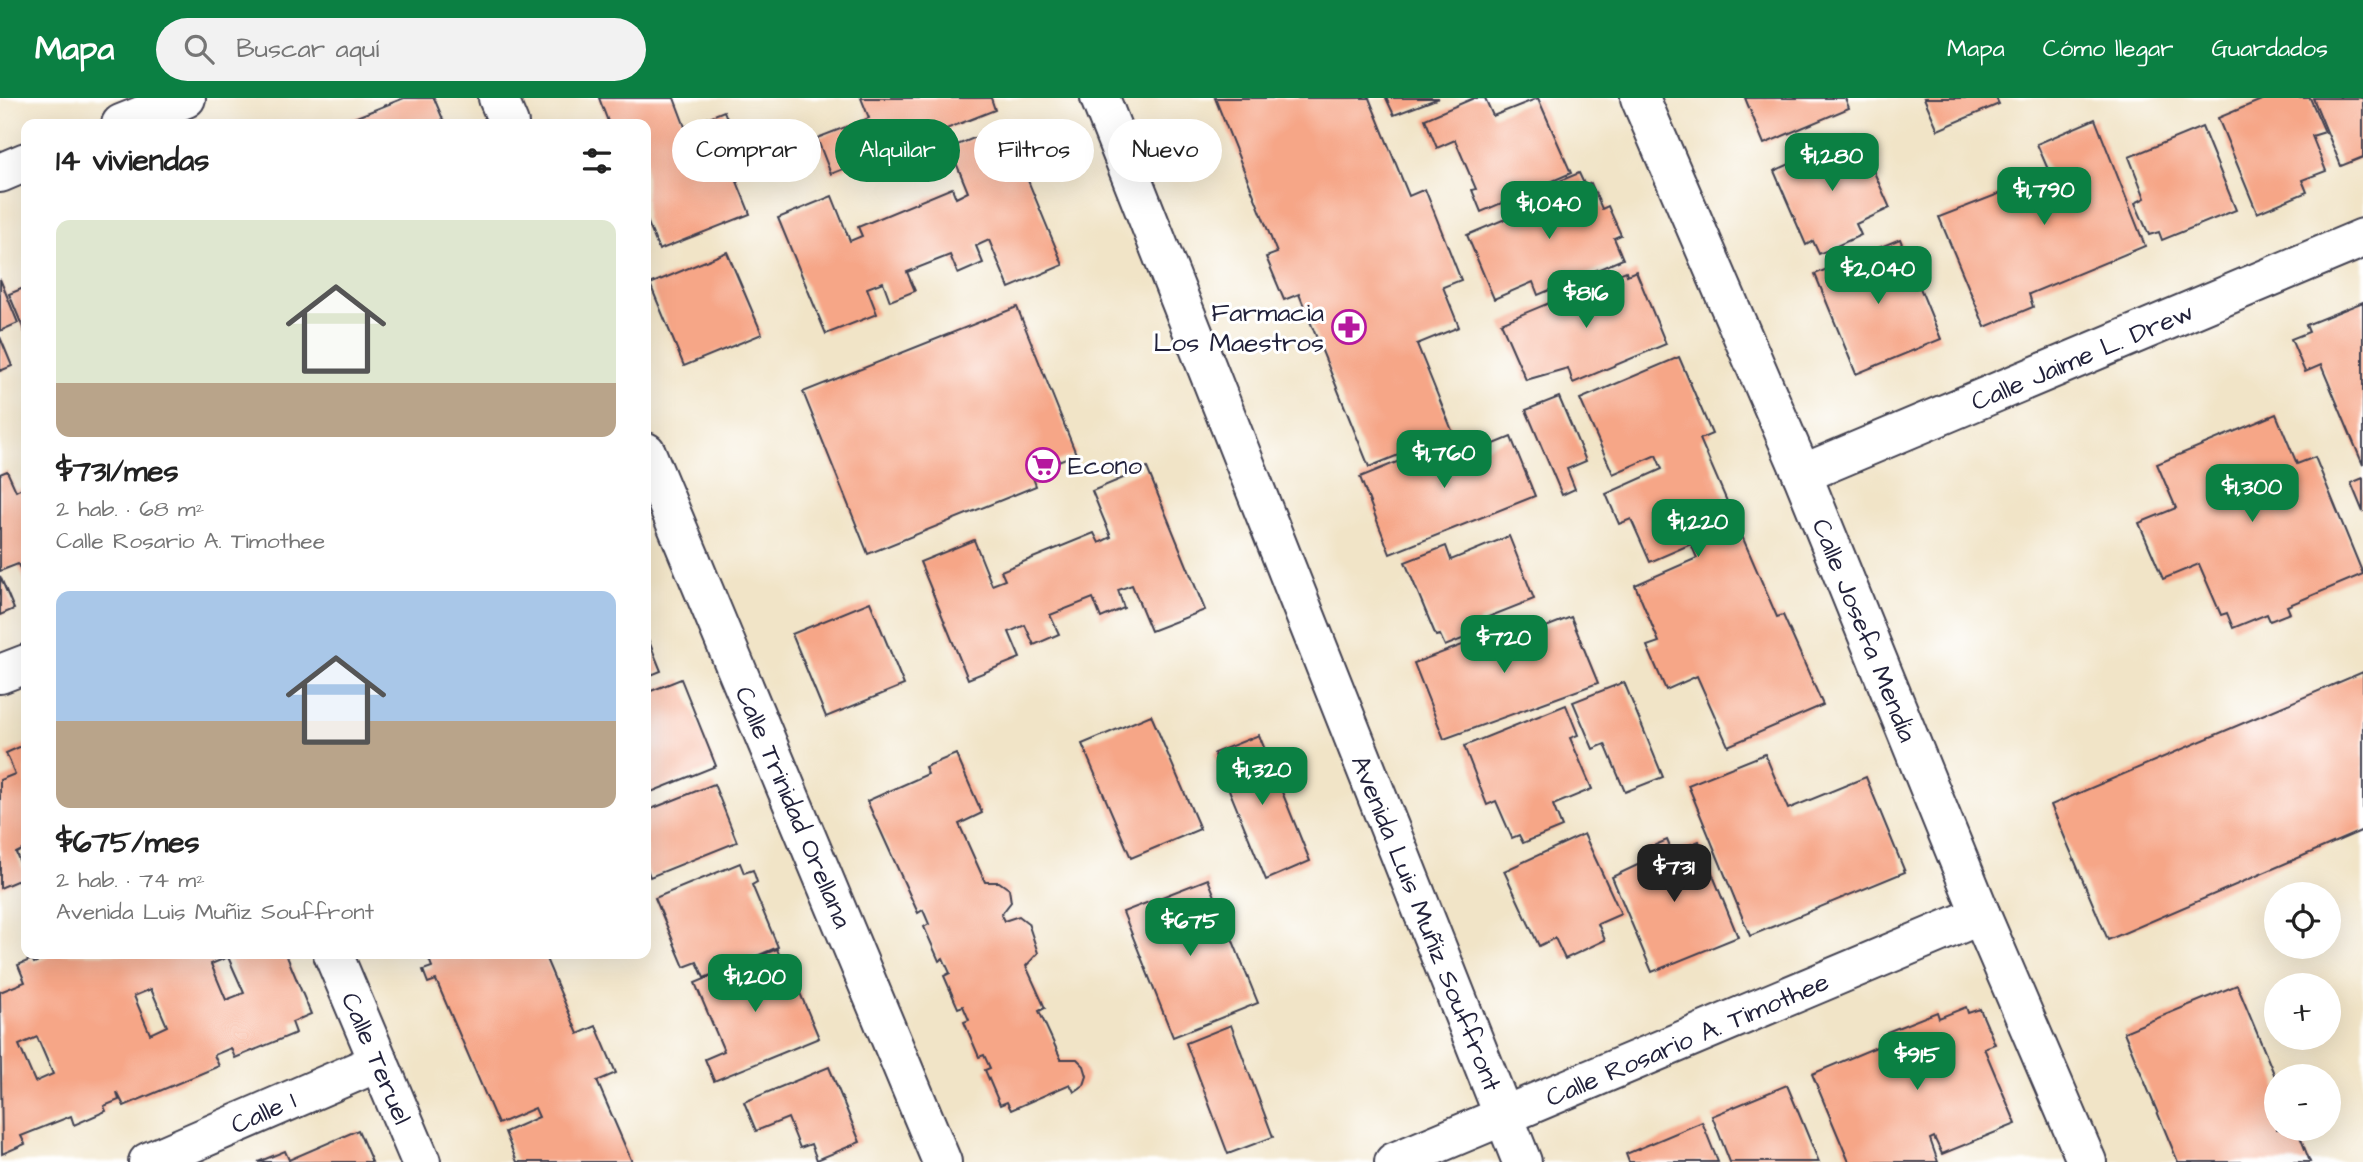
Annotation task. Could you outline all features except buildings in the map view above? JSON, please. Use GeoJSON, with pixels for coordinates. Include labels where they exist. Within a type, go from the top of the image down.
{"type":"FeatureCollection","features":[{"type":"Feature","properties":{"kind":"street"},"geometry":{"type":"LineString","coordinates":[[134,119],[186,98]]}},
{"type":"Feature","properties":{"kind":"street"},"geometry":{"type":"LineString","coordinates":[[498,98],[507,119]]}},
{"type":"Feature","properties":{"kind":"street","name":"Avenida Luis Muñiz Souffront"},"geometry":{"type":"LineString","coordinates":[[1100,98],[1522,1162]]}},
{"type":"Feature","properties":{"kind":"street","name":"Calle Josefa Mendía"},"geometry":{"type":"LineString","coordinates":[[1640,98],[1802,474],[1980,915],[2087,1162]]}},
{"type":"Feature","properties":{"kind":"street"},"geometry":{"type":"LineString","coordinates":[[0,173],[21,164]]}},
{"type":"Feature","properties":{"kind":"street","name":"Calle Jaime L. Drew"},"geometry":{"type":"LineString","coordinates":[[1802,474],[2363,238]]}},
{"type":"Feature","properties":{"kind":"street","name":"Calle Trinidad Orellana"},"geometry":{"type":"LineString","coordinates":[[651,464],[943,1162]]}},
{"type":"Feature","properties":{"kind":"street"},"geometry":{"type":"LineString","coordinates":[[0,674],[21,666]]}},
{"type":"Feature","properties":{"kind":"street","name":"Calle Rosario A. Timothee"},"geometry":{"type":"LineString","coordinates":[[1394,1162],[1980,915]]}},
{"type":"Feature","properties":{"kind":"street","name":"Calle Teruel"},"geometry":{"type":"LineString","coordinates":[[336,959],[422,1162]]}},
{"type":"Feature","properties":{"kind":"street","name":"Calle 1"},"geometry":{"type":"LineString","coordinates":[[148,1162],[379,1062]]}},
{"type":"Feature","properties":{"kind":"place","name":"Farmacia Los Maestros"},"geometry":{"type":"Point","coordinates":[1349,327]}},
{"type":"Feature","properties":{"kind":"place","name":"Econo"},"geometry":{"type":"Point","coordinates":[1043,465]}}]}
